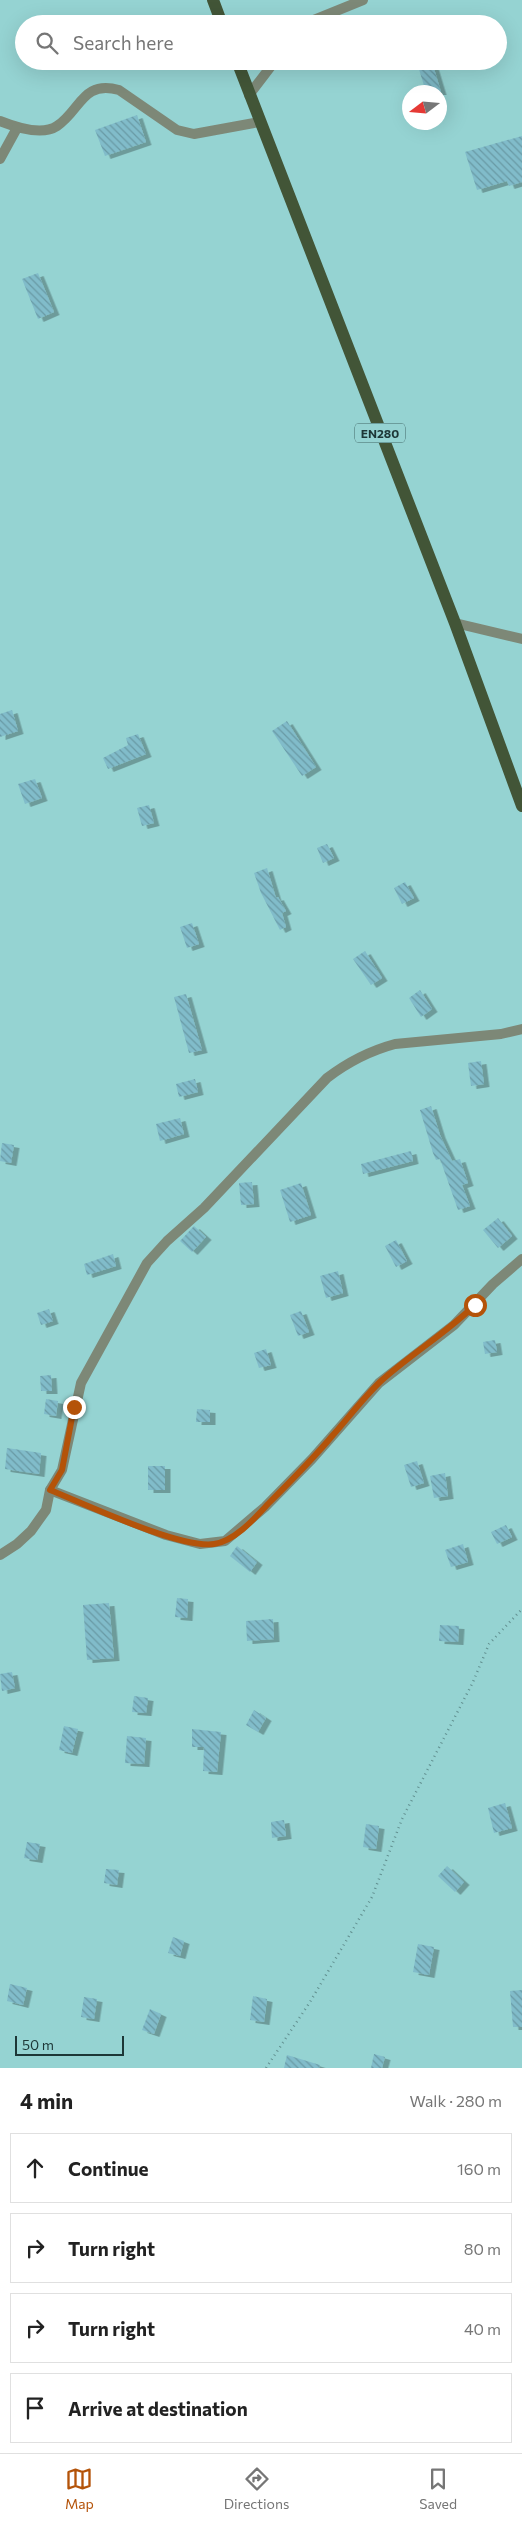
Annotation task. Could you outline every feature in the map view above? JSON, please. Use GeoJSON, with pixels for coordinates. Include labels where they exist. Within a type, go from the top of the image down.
{"type":"FeatureCollection","features":[{"type":"Feature","properties":{"kind":"main road"},"geometry":{"type":"LineString","coordinates":[[213,0],[219,15]]}},
{"type":"Feature","properties":{"kind":"main road","name":"EN280"},"geometry":{"type":"LineString","coordinates":[[240,70],[455,623],[522,806]]}},
{"type":"Feature","properties":{"kind":"street"},"geometry":{"type":"LineString","coordinates":[[326,15],[364,0]]}},
{"type":"Feature","properties":{"kind":"street"},"geometry":{"type":"LineString","coordinates":[[249,95],[268,70]]}},
{"type":"Feature","properties":{"kind":"street"},"geometry":{"type":"LineString","coordinates":[[0,121],[17,128],[47,130],[56,127],[88,92],[108,87],[118,90],[177,130],[194,134],[259,122]]}},
{"type":"Feature","properties":{"kind":"street"},"geometry":{"type":"LineString","coordinates":[[0,159],[17,128]]}},
{"type":"Feature","properties":{"kind":"street"},"geometry":{"type":"LineString","coordinates":[[455,623],[522,639]]}},
{"type":"Feature","properties":{"kind":"street"},"geometry":{"type":"LineString","coordinates":[[0,1555],[31,1531],[46,1510],[50,1490],[62,1470],[81,1382],[147,1263],[167,1240],[204,1208],[327,1078],[346,1063],[395,1044],[501,1034],[522,1029]]}},
{"type":"Feature","properties":{"kind":"street"},"geometry":{"type":"LineString","coordinates":[[50,1490],[166,1535],[200,1544],[225,1541],[265,1507],[312,1459],[379,1383],[454,1325],[493,1284],[522,1259]]}},
{"type":"Feature","properties":{"kind":"path"},"geometry":{"type":"LineString","coordinates":[[266,2068],[310,2002],[372,1897],[402,1820],[465,1698],[489,1644],[522,1609]]}},
{"type":"Feature","properties":{"kind":"building"},"geometry":{"type":"Polygon","coordinates":[[[419,70],[434,70],[439,85],[424,85],[419,70]]]}},
{"type":"Feature","properties":{"kind":"building"},"geometry":{"type":"Polygon","coordinates":[[[137,115],[146,142],[105,156],[95,130],[137,115]]]}},
{"type":"Feature","properties":{"kind":"building"},"geometry":{"type":"Polygon","coordinates":[[[522,136],[522,182],[509,186],[507,181],[477,190],[465,152],[522,136]]]}},
{"type":"Feature","properties":{"kind":"building"},"geometry":{"type":"Polygon","coordinates":[[[38,273],[54,312],[38,319],[22,279],[38,273]]]}},
{"type":"Feature","properties":{"kind":"building"},"geometry":{"type":"Polygon","coordinates":[[[12,710],[18,731],[0,737],[0,714],[12,710]]]}},
{"type":"Feature","properties":{"kind":"building"},"geometry":{"type":"Polygon","coordinates":[[[287,721],[316,767],[302,776],[272,731],[287,721]]]}},
{"type":"Feature","properties":{"kind":"building"},"geometry":{"type":"Polygon","coordinates":[[[138,734],[146,754],[108,769],[103,758],[128,745],[126,738],[138,734]]]}},
{"type":"Feature","properties":{"kind":"building"},"geometry":{"type":"Polygon","coordinates":[[[35,779],[42,798],[25,804],[18,784],[35,779]]]}},
{"type":"Feature","properties":{"kind":"building"},"geometry":{"type":"Polygon","coordinates":[[[149,805],[154,823],[142,826],[137,808],[149,805]]]}},
{"type":"Feature","properties":{"kind":"building"},"geometry":{"type":"Polygon","coordinates":[[[327,844],[334,858],[323,863],[317,848],[327,844]]]}},
{"type":"Feature","properties":{"kind":"building"},"geometry":{"type":"Polygon","coordinates":[[[267,868],[276,898],[278,897],[286,911],[282,913],[286,927],[280,930],[261,893],[254,873],[267,868]]]}},
{"type":"Feature","properties":{"kind":"building"},"geometry":{"type":"Polygon","coordinates":[[[405,882],[414,898],[402,904],[394,888],[405,882]]]}},
{"type":"Feature","properties":{"kind":"building"},"geometry":{"type":"Polygon","coordinates":[[[192,923],[199,944],[187,948],[180,927],[192,923]]]}},
{"type":"Feature","properties":{"kind":"building"},"geometry":{"type":"Polygon","coordinates":[[[365,951],[382,978],[371,985],[353,959],[365,951]]]}},
{"type":"Feature","properties":{"kind":"building"},"geometry":{"type":"Polygon","coordinates":[[[420,990],[432,1009],[421,1017],[409,998],[420,990]]]}},
{"type":"Feature","properties":{"kind":"building"},"geometry":{"type":"Polygon","coordinates":[[[186,994],[202,1050],[189,1053],[174,997],[186,994]]]}},
{"type":"Feature","properties":{"kind":"building"},"geometry":{"type":"Polygon","coordinates":[[[481,1061],[484,1084],[471,1086],[468,1063],[481,1061]]]}},
{"type":"Feature","properties":{"kind":"building"},"geometry":{"type":"Polygon","coordinates":[[[195,1079],[198,1092],[179,1097],[176,1084],[195,1079]]]}},
{"type":"Feature","properties":{"kind":"building"},"geometry":{"type":"Polygon","coordinates":[[[431,1106],[440,1135],[452,1161],[460,1159],[468,1183],[462,1185],[470,1206],[458,1210],[440,1159],[436,1160],[433,1153],[420,1110],[431,1106]]]}},
{"type":"Feature","properties":{"kind":"building"},"geometry":{"type":"Polygon","coordinates":[[[180,1118],[184,1134],[160,1141],[156,1124],[180,1118]]]}},
{"type":"Feature","properties":{"kind":"building"},"geometry":{"type":"Polygon","coordinates":[[[2,1143],[14,1145],[11,1163],[0,1161],[2,1143]]]}},
{"type":"Feature","properties":{"kind":"building"},"geometry":{"type":"Polygon","coordinates":[[[411,1151],[413,1161],[363,1174],[361,1164],[411,1151]]]}},
{"type":"Feature","properties":{"kind":"building"},"geometry":{"type":"Polygon","coordinates":[[[252,1182],[254,1204],[241,1205],[239,1183],[252,1182]]]}},
{"type":"Feature","properties":{"kind":"building"},"geometry":{"type":"Polygon","coordinates":[[[301,1183],[311,1215],[290,1222],[280,1190],[301,1183]]]}},
{"type":"Feature","properties":{"kind":"building"},"geometry":{"type":"Polygon","coordinates":[[[498,1218],[512,1236],[498,1248],[483,1230],[498,1218]]]}},
{"type":"Feature","properties":{"kind":"building"},"geometry":{"type":"Polygon","coordinates":[[[194,1226],[206,1237],[192,1252],[180,1241],[194,1226]]]}},
{"type":"Feature","properties":{"kind":"building"},"geometry":{"type":"Polygon","coordinates":[[[396,1240],[407,1261],[396,1267],[385,1246],[396,1240]]]}},
{"type":"Feature","properties":{"kind":"building"},"geometry":{"type":"Polygon","coordinates":[[[113,1254],[116,1266],[87,1275],[84,1264],[113,1254]]]}},
{"type":"Feature","properties":{"kind":"building"},"geometry":{"type":"Polygon","coordinates":[[[338,1271],[343,1293],[326,1298],[320,1276],[338,1271]]]}},
{"type":"Feature","properties":{"kind":"building"},"geometry":{"type":"Polygon","coordinates":[[[49,1309],[53,1321],[41,1325],[37,1313],[49,1309]]]}},
{"type":"Feature","properties":{"kind":"building"},"geometry":{"type":"Polygon","coordinates":[[[301,1311],[309,1332],[298,1336],[290,1315],[301,1311]]]}},
{"type":"Feature","properties":{"kind":"building"},"geometry":{"type":"Polygon","coordinates":[[[495,1340],[497,1352],[485,1354],[483,1342],[495,1340]]]}},
{"type":"Feature","properties":{"kind":"building"},"geometry":{"type":"Polygon","coordinates":[[[266,1349],[271,1365],[259,1368],[254,1353],[266,1349]]]}},
{"type":"Feature","properties":{"kind":"building"},"geometry":{"type":"Polygon","coordinates":[[[51,1375],[52,1391],[41,1391],[40,1376],[51,1375]]]}},
{"type":"Feature","properties":{"kind":"building"},"geometry":{"type":"Polygon","coordinates":[[[46,1399],[58,1401],[56,1416],[44,1414],[46,1399]]]}},
{"type":"Feature","properties":{"kind":"building"},"geometry":{"type":"Polygon","coordinates":[[[197,1409],[210,1410],[210,1422],[196,1422],[197,1409]]]}},
{"type":"Feature","properties":{"kind":"building"},"geometry":{"type":"Polygon","coordinates":[[[7,1448],[41,1453],[39,1474],[5,1469],[7,1448]]]}},
{"type":"Feature","properties":{"kind":"building"},"geometry":{"type":"Polygon","coordinates":[[[417,1461],[424,1483],[411,1487],[404,1465],[417,1461]]]}},
{"type":"Feature","properties":{"kind":"building"},"geometry":{"type":"Polygon","coordinates":[[[148,1466],[165,1466],[165,1490],[148,1490],[148,1466]]]}},
{"type":"Feature","properties":{"kind":"building"},"geometry":{"type":"Polygon","coordinates":[[[445,1473],[448,1496],[434,1498],[430,1476],[445,1473]]]}},
{"type":"Feature","properties":{"kind":"building"},"geometry":{"type":"Polygon","coordinates":[[[506,1525],[512,1537],[497,1544],[491,1532],[506,1525]]]}},
{"type":"Feature","properties":{"kind":"building"},"geometry":{"type":"Polygon","coordinates":[[[463,1544],[468,1562],[451,1567],[445,1550],[463,1544]]]}},
{"type":"Feature","properties":{"kind":"building"},"geometry":{"type":"Polygon","coordinates":[[[237,1546],[257,1562],[250,1572],[230,1556],[237,1546]]]}},
{"type":"Feature","properties":{"kind":"building"},"geometry":{"type":"Polygon","coordinates":[[[177,1598],[188,1599],[187,1618],[175,1617],[177,1598]]]}},
{"type":"Feature","properties":{"kind":"building"},"geometry":{"type":"Polygon","coordinates":[[[109,1603],[114,1658],[87,1660],[83,1605],[109,1603]]]}},
{"type":"Feature","properties":{"kind":"building"},"geometry":{"type":"Polygon","coordinates":[[[273,1619],[274,1639],[247,1641],[246,1621],[273,1619]]]}},
{"type":"Feature","properties":{"kind":"building"},"geometry":{"type":"Polygon","coordinates":[[[440,1625],[459,1626],[458,1642],[439,1641],[440,1625]]]}},
{"type":"Feature","properties":{"kind":"building"},"geometry":{"type":"Polygon","coordinates":[[[12,1672],[15,1688],[2,1691],[0,1674],[12,1672]]]}},
{"type":"Feature","properties":{"kind":"building"},"geometry":{"type":"Polygon","coordinates":[[[134,1696],[148,1698],[146,1713],[132,1712],[134,1696]]]}},
{"type":"Feature","properties":{"kind":"building"},"geometry":{"type":"Polygon","coordinates":[[[254,1710],[266,1718],[258,1732],[246,1725],[254,1710]]]}},
{"type":"Feature","properties":{"kind":"building"},"geometry":{"type":"Polygon","coordinates":[[[64,1726],[78,1729],[72,1753],[59,1750],[64,1726]]]}},
{"type":"Feature","properties":{"kind":"building"},"geometry":{"type":"Polygon","coordinates":[[[192,1729],[221,1732],[217,1772],[203,1771],[204,1747],[192,1747],[192,1729]]]}},
{"type":"Feature","properties":{"kind":"building"},"geometry":{"type":"Polygon","coordinates":[[[127,1736],[146,1738],[144,1764],[125,1763],[127,1736]]]}},
{"type":"Feature","properties":{"kind":"building"},"geometry":{"type":"Polygon","coordinates":[[[505,1803],[512,1828],[494,1833],[488,1808],[505,1803]]]}},
{"type":"Feature","properties":{"kind":"building"},"geometry":{"type":"Polygon","coordinates":[[[284,1820],[286,1836],[272,1838],[271,1822],[284,1820]]]}},
{"type":"Feature","properties":{"kind":"building"},"geometry":{"type":"Polygon","coordinates":[[[366,1824],[379,1826],[376,1849],[363,1847],[366,1824]]]}},
{"type":"Feature","properties":{"kind":"building"},"geometry":{"type":"Polygon","coordinates":[[[27,1842],[40,1844],[37,1860],[24,1858],[27,1842]]]}},
{"type":"Feature","properties":{"kind":"building"},"geometry":{"type":"Polygon","coordinates":[[[447,1866],[464,1882],[455,1892],[438,1876],[447,1866]]]}},
{"type":"Feature","properties":{"kind":"building"},"geometry":{"type":"Polygon","coordinates":[[[106,1869],[119,1870],[117,1885],[104,1883],[106,1869]]]}},
{"type":"Feature","properties":{"kind":"building"},"geometry":{"type":"Polygon","coordinates":[[[173,1937],[184,1941],[180,1956],[168,1953],[173,1937]]]}},
{"type":"Feature","properties":{"kind":"building"},"geometry":{"type":"Polygon","coordinates":[[[418,1944],[434,1947],[429,1975],[413,1972],[418,1944]]]}},
{"type":"Feature","properties":{"kind":"building"},"geometry":{"type":"Polygon","coordinates":[[[10,1984],[27,1988],[23,2005],[7,2001],[10,1984]]]}},
{"type":"Feature","properties":{"kind":"building"},"geometry":{"type":"Polygon","coordinates":[[[522,1990],[522,2027],[513,2027],[510,1991],[522,1990]]]}},
{"type":"Feature","properties":{"kind":"building"},"geometry":{"type":"Polygon","coordinates":[[[253,1996],[267,1999],[264,2022],[250,2020],[253,1996]]]}},
{"type":"Feature","properties":{"kind":"building"},"geometry":{"type":"Polygon","coordinates":[[[84,1997],[97,1999],[94,2019],[81,2017],[84,1997]]]}},
{"type":"Feature","properties":{"kind":"building"},"geometry":{"type":"Polygon","coordinates":[[[150,2009],[161,2014],[154,2034],[142,2030],[150,2009]]]}},
{"type":"Feature","properties":{"kind":"building"},"geometry":{"type":"Polygon","coordinates":[[[374,2054],[385,2057],[382,2068],[371,2068],[374,2054]]]}},
{"type":"Feature","properties":{"kind":"building"},"geometry":{"type":"Polygon","coordinates":[[[287,2055],[320,2065],[319,2068],[284,2068],[287,2055]]]}},
{"type":"Feature","properties":{"kind":"route"},"geometry":{"type":"LineString","coordinates":[[74,1407],[62,1470],[50,1490],[166,1535],[200,1544],[215,1544],[225,1541],[241,1530],[265,1507],[312,1459],[379,1383],[454,1325],[475,1305]]}}]}
